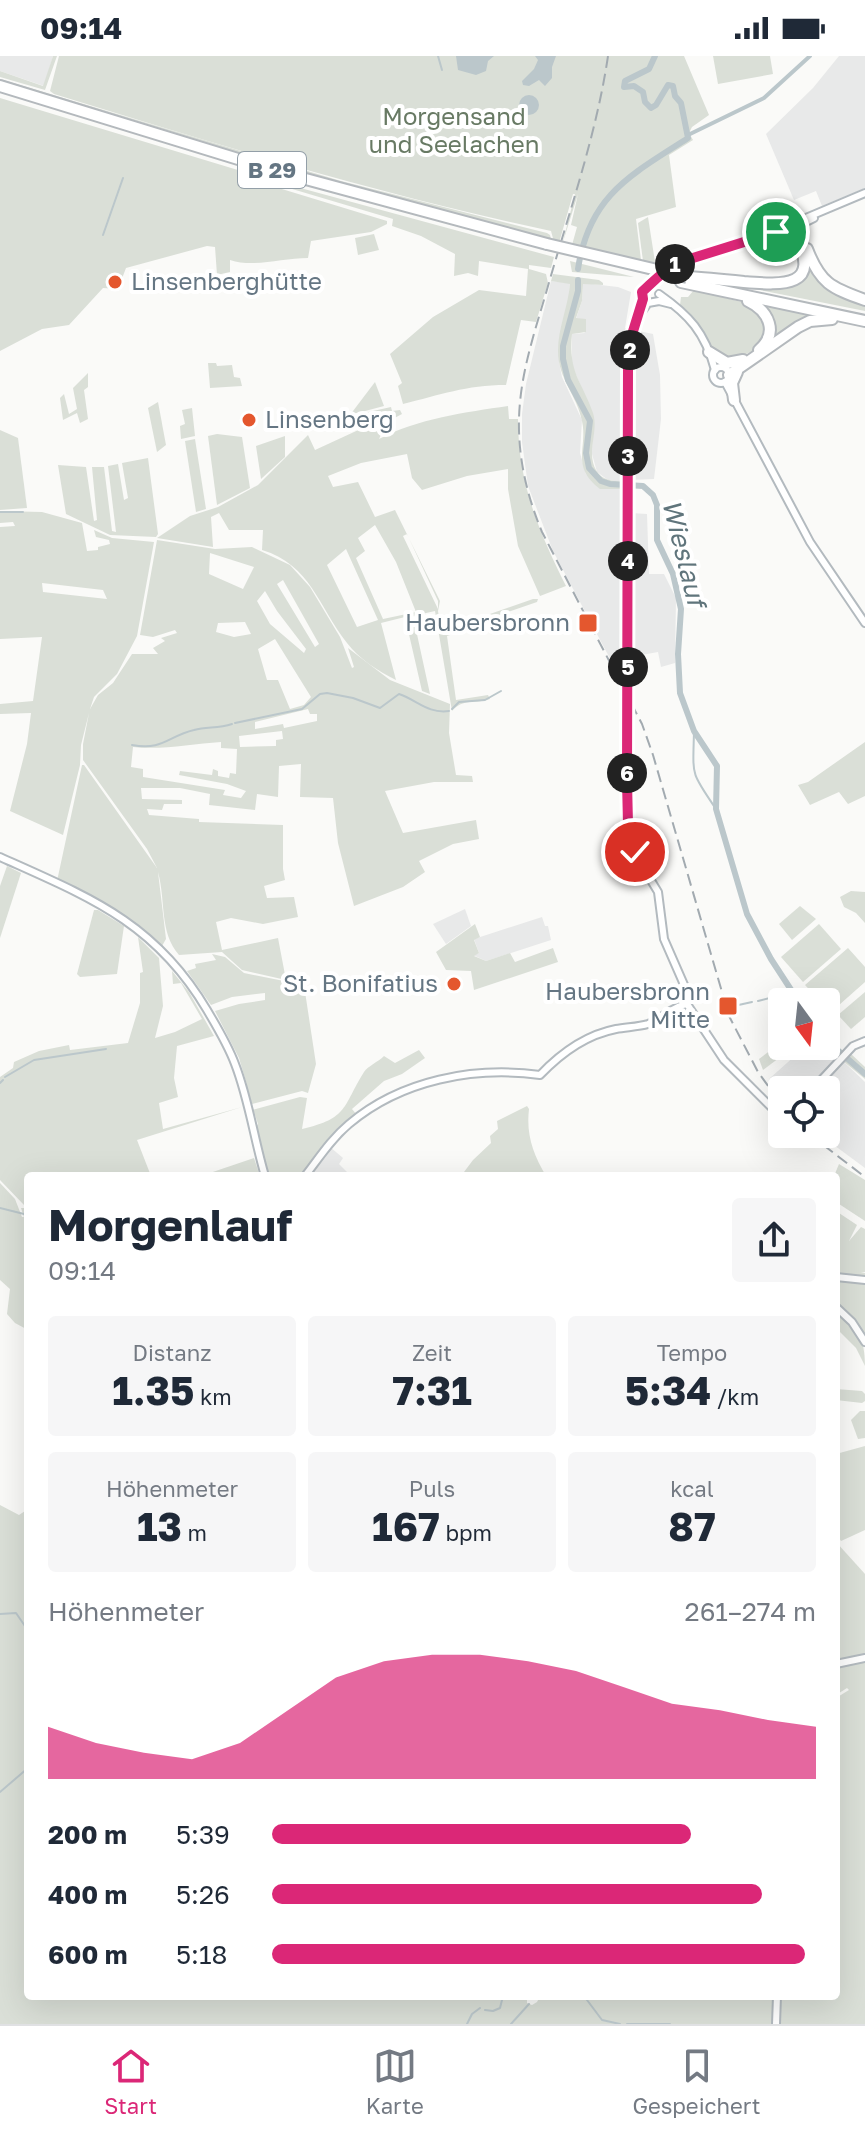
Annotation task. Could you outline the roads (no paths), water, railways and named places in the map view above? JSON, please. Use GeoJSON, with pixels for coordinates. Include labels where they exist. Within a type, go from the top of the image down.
{"type":"FeatureCollection","features":[{"type":"Feature","properties":{"kind":"highway","name":"B 29"},"geometry":{"type":"LineString","coordinates":[[0,86],[287,174],[546,247],[863,319]]}},
{"type":"Feature","properties":{"kind":"highway","name":"B 29"},"geometry":{"type":"LineString","coordinates":[[0,93],[289,181],[546,247],[721,285],[740,295],[863,319]]}},
{"type":"Feature","properties":{"kind":"highway"},"geometry":{"type":"LineString","coordinates":[[721,285],[790,283],[803,271],[805,260],[796,228]]}},
{"type":"Feature","properties":{"kind":"highway"},"geometry":{"type":"LineString","coordinates":[[796,228],[825,282],[865,300]]}},
{"type":"Feature","properties":{"kind":"highway"},"geometry":{"type":"LineString","coordinates":[[734,400],[733,378],[744,362],[766,344],[771,329],[769,319],[761,309],[740,295]]}},
{"type":"Feature","properties":{"kind":"highway"},"geometry":{"type":"LineString","coordinates":[[723,373],[765,353],[810,321],[863,319]]}},
{"type":"Feature","properties":{"kind":"highway"},"geometry":{"type":"LineString","coordinates":[[711,356],[727,363],[744,362]]}},
{"type":"Feature","properties":{"kind":"street"},"geometry":{"type":"LineString","coordinates":[[768,1102],[724,1060],[687,1004],[685,987],[664,939],[658,892],[638,859],[628,824],[630,341],[637,316],[669,268],[767,233],[796,228],[827,209],[865,193]]}},
{"type":"Feature","properties":{"kind":"street"},"geometry":{"type":"LineString","coordinates":[[652,296],[675,304],[691,320],[723,373],[778,486],[820,558],[865,623]]}},
{"type":"Feature","properties":{"kind":"street"},"geometry":{"type":"LineString","coordinates":[[0,857],[76,892],[134,926],[164,950],[217,1027],[234,1062],[264,1172]]}},
{"type":"Feature","properties":{"kind":"street"},"geometry":{"type":"LineString","coordinates":[[308,1172],[329,1143],[349,1124],[421,1084],[501,1071],[540,1075],[560,1055],[588,1038],[618,1028],[645,1025],[687,1004]]}},
{"type":"Feature","properties":{"kind":"street"},"geometry":{"type":"LineString","coordinates":[[824,1076],[848,1051],[865,1041]]}},
{"type":"Feature","properties":{"kind":"street"},"geometry":{"type":"LineString","coordinates":[[840,1277],[865,1280]]}},
{"type":"Feature","properties":{"kind":"street"},"geometry":{"type":"LineString","coordinates":[[840,1311],[865,1342]]}},
{"type":"Feature","properties":{"kind":"street"},"geometry":{"type":"LineString","coordinates":[[840,1663],[865,1658]]}},
{"type":"Feature","properties":{"kind":"street"},"geometry":{"type":"LineString","coordinates":[[776,2024],[777,2000]]}},
{"type":"Feature","properties":{"kind":"waterway"},"geometry":{"type":"LineString","coordinates":[[438,56],[442,70]]}},
{"type":"Feature","properties":{"kind":"waterway","name":"Wieslauf"},"geometry":{"type":"LineString","coordinates":[[578,269],[592,223],[603,205],[631,176],[688,138],[681,103],[675,96],[673,86],[668,85],[651,108],[645,102],[643,92],[634,86],[624,87],[625,81],[649,69],[655,56]]}},
{"type":"Feature","properties":{"kind":"waterway","name":"Wieslauf"},"geometry":{"type":"LineString","coordinates":[[688,135],[764,98],[810,56]]}},
{"type":"Feature","properties":{"kind":"waterway"},"geometry":{"type":"LineString","coordinates":[[103,235],[123,178]]}},
{"type":"Feature","properties":{"kind":"waterway","name":"Wieslauf"},"geometry":{"type":"LineString","coordinates":[[578,280],[578,291],[563,346],[563,359],[568,380],[590,421],[586,453],[589,468],[601,481],[643,486],[653,495],[657,505],[657,540],[673,574],[681,609],[678,654],[680,693],[694,731],[717,766],[716,809],[747,914],[790,988]]}},
{"type":"Feature","properties":{"kind":"waterway"},"geometry":{"type":"LineString","coordinates":[[0,512],[23,512]]}},
{"type":"Feature","properties":{"kind":"waterway"},"geometry":{"type":"LineString","coordinates":[[452,709],[459,702],[485,700],[501,691]]}},
{"type":"Feature","properties":{"kind":"waterway"},"geometry":{"type":"LineString","coordinates":[[235,723],[302,709],[320,694],[327,693],[380,708],[399,694],[429,709],[449,711]]}},
{"type":"Feature","properties":{"kind":"waterway"},"geometry":{"type":"LineString","coordinates":[[132,745],[151,746],[194,730],[232,724]]}},
{"type":"Feature","properties":{"kind":"waterway"},"geometry":{"type":"LineString","coordinates":[[694,731],[695,773],[716,809]]}},
{"type":"Feature","properties":{"kind":"waterway"},"geometry":{"type":"LineString","coordinates":[[758,1001],[768,998]]}},
{"type":"Feature","properties":{"kind":"waterway"},"geometry":{"type":"LineString","coordinates":[[734,1006],[752,1002]]}},
{"type":"Feature","properties":{"kind":"waterway"},"geometry":{"type":"LineString","coordinates":[[5,1077],[34,1060],[106,1049]]}},
{"type":"Feature","properties":{"kind":"waterway","name":"Wieslauf"},"geometry":{"type":"LineString","coordinates":[[840,1052],[865,1074]]}},
{"type":"Feature","properties":{"kind":"waterway"},"geometry":{"type":"LineString","coordinates":[[0,1083],[3,1080]]}},
{"type":"Feature","properties":{"kind":"waterway"},"geometry":{"type":"LineString","coordinates":[[0,1208],[24,1214]]}},
{"type":"Feature","properties":{"kind":"waterway"},"geometry":{"type":"LineString","coordinates":[[0,1614],[16,1613],[24,1625]]}},
{"type":"Feature","properties":{"kind":"waterway"},"geometry":{"type":"LineString","coordinates":[[0,1792],[24,1771]]}},
{"type":"Feature","properties":{"kind":"waterway"},"geometry":{"type":"LineString","coordinates":[[485,2010],[500,2008],[502,2000]]}},
{"type":"Feature","properties":{"kind":"waterway"},"geometry":{"type":"LineString","coordinates":[[587,2000],[602,2020],[620,2024]]}},
{"type":"Feature","properties":{"kind":"waterway"},"geometry":{"type":"LineString","coordinates":[[511,2024],[529,2004]]}},
{"type":"Feature","properties":{"kind":"waterway"},"geometry":{"type":"LineString","coordinates":[[467,2024],[472,2014],[480,2008]]}},
{"type":"Feature","properties":{"kind":"waterway"},"geometry":{"type":"LineString","coordinates":[[627,2024],[670,2024]]}},
{"type":"Feature","properties":{"kind":"railway"},"geometry":{"type":"LineString","coordinates":[[608,56],[589,146],[525,371],[519,419],[522,462],[542,532],[642,724],[729,1016],[768,1086]]}},
{"type":"Feature","properties":{"kind":"railway"},"geometry":{"type":"LineString","coordinates":[[827,1148],[865,1177]]}},
{"type":"Feature","properties":{"kind":"place","name":"Linsenberghütte"},"geometry":{"type":"Point","coordinates":[115,282]}},
{"type":"Feature","properties":{"kind":"place","name":"Linsenberg"},"geometry":{"type":"Point","coordinates":[249,420]}},
{"type":"Feature","properties":{"kind":"place","name":"Haubersbronn"},"geometry":{"type":"Point","coordinates":[588,623]}},
{"type":"Feature","properties":{"kind":"place","name":"St. Bonifatius"},"geometry":{"type":"Point","coordinates":[454,984]}},
{"type":"Feature","properties":{"kind":"place","name":"Haubersbronn Mitte"},"geometry":{"type":"Point","coordinates":[728,1006]}},
{"type":"Feature","properties":{"kind":"park label","name":"Morgensand und Seelachen"},"geometry":{"type":"Point","coordinates":[454,131]}}]}
